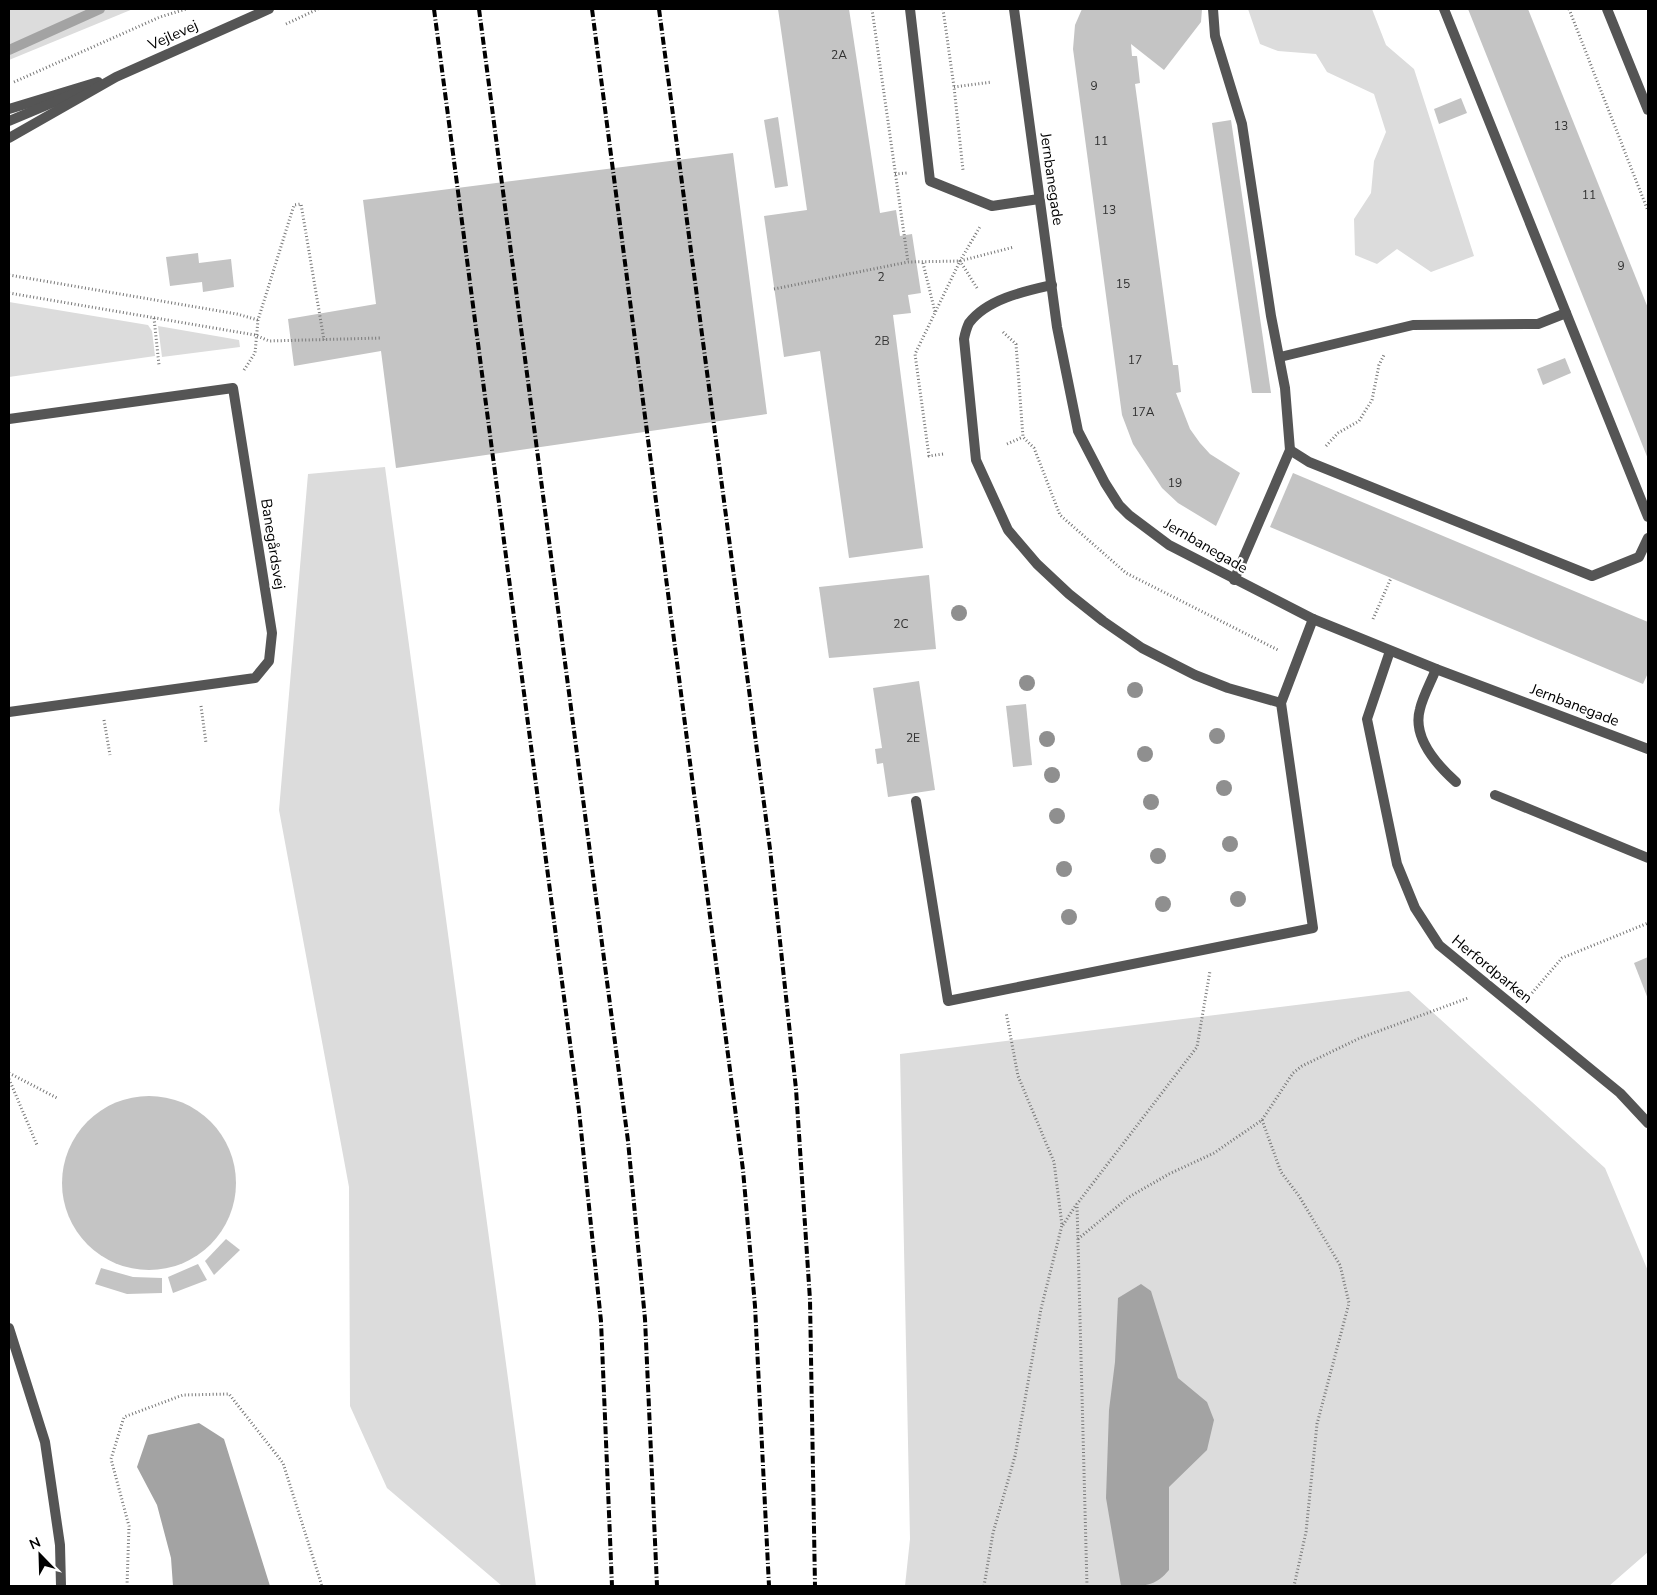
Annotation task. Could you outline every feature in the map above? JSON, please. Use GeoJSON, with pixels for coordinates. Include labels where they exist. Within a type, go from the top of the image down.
{"type":"FeatureCollection","features":[{"type":"Feature","properties":{"kind":"street","name":"Vejlevej"},"geometry":{"type":"LineString","coordinates":[[9,138],[116,77],[269,9]]}},
{"type":"Feature","properties":{"kind":"street"},"geometry":{"type":"LineString","coordinates":[[910,9],[930,181],[992,206],[1039,199]]}},
{"type":"Feature","properties":{"kind":"street","name":"Jernbanegade"},"geometry":{"type":"LineString","coordinates":[[1014,9],[1057,327],[1078,431],[1105,483],[1119,505],[1129,515],[1169,545],[1313,619],[1436,669],[1648,749]]}},
{"type":"Feature","properties":{"kind":"street"},"geometry":{"type":"LineString","coordinates":[[1212,9],[1215,36],[1242,124],[1285,388],[1290,450],[1234,580]]}},
{"type":"Feature","properties":{"kind":"street"},"geometry":{"type":"LineString","coordinates":[[1444,9],[1648,517]]}},
{"type":"Feature","properties":{"kind":"street"},"geometry":{"type":"LineString","coordinates":[[1607,9],[1648,110]]}},
{"type":"Feature","properties":{"kind":"street","name":"Vejlevej"},"geometry":{"type":"LineString","coordinates":[[9,109],[116,77]]}},
{"type":"Feature","properties":{"kind":"street"},"geometry":{"type":"LineString","coordinates":[[9,121],[116,77]]}},
{"type":"Feature","properties":{"kind":"street"},"geometry":{"type":"LineString","coordinates":[[1052,286],[1024,291],[988,307],[969,324],[964,338],[976,460],[1008,530],[1037,564],[1069,594],[1102,621],[1142,648],[1195,675],[1228,688],[1280,703]]}},
{"type":"Feature","properties":{"kind":"street"},"geometry":{"type":"LineString","coordinates":[[1280,357],[1413,325],[1538,324],[1566,313]]}},
{"type":"Feature","properties":{"kind":"street"},"geometry":{"type":"LineString","coordinates":[[9,419],[233,388]]}},
{"type":"Feature","properties":{"kind":"street","name":"Banegårdsvej"},"geometry":{"type":"LineString","coordinates":[[9,712],[255,678],[269,661],[272,633],[233,388]]}},
{"type":"Feature","properties":{"kind":"street"},"geometry":{"type":"LineString","coordinates":[[1290,450],[1309,462],[1592,576],[1639,557],[1648,538]]}},
{"type":"Feature","properties":{"kind":"street"},"geometry":{"type":"LineString","coordinates":[[916,801],[948,1001],[1313,928],[1280,703],[1313,619]]}},
{"type":"Feature","properties":{"kind":"street","name":"Herfordparken"},"geometry":{"type":"LineString","coordinates":[[1390,651],[1367,719],[1397,864],[1415,908],[1439,945],[1620,1093],[1648,1123]]}},
{"type":"Feature","properties":{"kind":"street"},"geometry":{"type":"LineString","coordinates":[[1436,669],[1419,711],[1421,734],[1436,765],[1456,782]]}},
{"type":"Feature","properties":{"kind":"street"},"geometry":{"type":"LineString","coordinates":[[1494,795],[1648,858]]}},
{"type":"Feature","properties":{"kind":"street"},"geometry":{"type":"LineString","coordinates":[[9,1331],[45,1442],[60,1545],[61,1586]]}},
{"type":"Feature","properties":{"kind":"path"},"geometry":{"type":"LineString","coordinates":[[9,84],[160,17],[186,9]]}},
{"type":"Feature","properties":{"kind":"path"},"geometry":{"type":"LineString","coordinates":[[872,9],[908,262]]}},
{"type":"Feature","properties":{"kind":"path"},"geometry":{"type":"LineString","coordinates":[[943,9],[964,178]]}},
{"type":"Feature","properties":{"kind":"path"},"geometry":{"type":"LineString","coordinates":[[1569,9],[1648,211]]}},
{"type":"Feature","properties":{"kind":"path"},"geometry":{"type":"LineString","coordinates":[[954,86],[992,82]]}},
{"type":"Feature","properties":{"kind":"path"},"geometry":{"type":"LineString","coordinates":[[233,388],[255,353],[255,335],[258,320],[294,206],[301,204],[324,340]]}},
{"type":"Feature","properties":{"kind":"path"},"geometry":{"type":"LineString","coordinates":[[943,454],[929,456],[916,354],[960,261],[992,206]]}},
{"type":"Feature","properties":{"kind":"path"},"geometry":{"type":"LineString","coordinates":[[774,289],[908,262],[960,261],[1014,247]]}},
{"type":"Feature","properties":{"kind":"path"},"geometry":{"type":"LineString","coordinates":[[960,261],[977,288]]}},
{"type":"Feature","properties":{"kind":"path"},"geometry":{"type":"LineString","coordinates":[[923,263],[935,312]]}},
{"type":"Feature","properties":{"kind":"path"},"geometry":{"type":"LineString","coordinates":[[9,275],[237,314],[258,320]]}},
{"type":"Feature","properties":{"kind":"path"},"geometry":{"type":"LineString","coordinates":[[9,293],[255,335],[269,341],[381,338]]}},
{"type":"Feature","properties":{"kind":"path"},"geometry":{"type":"LineString","coordinates":[[154,318],[159,365]]}},
{"type":"Feature","properties":{"kind":"path"},"geometry":{"type":"LineString","coordinates":[[1309,462],[1338,433],[1359,421],[1372,400],[1379,366],[1396,330]]}},
{"type":"Feature","properties":{"kind":"path"},"geometry":{"type":"LineString","coordinates":[[1007,444],[1023,437]]}},
{"type":"Feature","properties":{"kind":"path"},"geometry":{"type":"LineString","coordinates":[[1364,640],[1391,578]]}},
{"type":"Feature","properties":{"kind":"path"},"geometry":{"type":"LineString","coordinates":[[198,685],[206,743]]}},
{"type":"Feature","properties":{"kind":"path"},"geometry":{"type":"LineString","coordinates":[[101,698],[110,756]]}},
{"type":"Feature","properties":{"kind":"path"},"geometry":{"type":"LineString","coordinates":[[1518,1010],[1562,958],[1648,923]]}},
{"type":"Feature","properties":{"kind":"path"},"geometry":{"type":"LineString","coordinates":[[1062,1225],[1197,1047],[1210,972],[1211,949]]}},
{"type":"Feature","properties":{"kind":"path"},"geometry":{"type":"LineString","coordinates":[[1078,1239],[1129,1197],[1169,1174],[1214,1153],[1262,1120],[1294,1073],[1302,1066],[1360,1038],[1492,988]]}},
{"type":"Feature","properties":{"kind":"path"},"geometry":{"type":"LineString","coordinates":[[984,1586],[993,1533],[1015,1456],[1041,1309],[1062,1225],[1054,1162],[1018,1076],[1002,990]]}},
{"type":"Feature","properties":{"kind":"path"},"geometry":{"type":"LineString","coordinates":[[9,1073],[57,1098]]}},
{"type":"Feature","properties":{"kind":"path"},"geometry":{"type":"LineString","coordinates":[[9,1079],[37,1145]]}},
{"type":"Feature","properties":{"kind":"path"},"geometry":{"type":"LineString","coordinates":[[1262,1120],[1281,1172],[1299,1196],[1340,1265],[1349,1303],[1317,1424],[1306,1532],[1294,1586]]}},
{"type":"Feature","properties":{"kind":"path"},"geometry":{"type":"LineString","coordinates":[[1077,1204],[1087,1586]]}},
{"type":"Feature","properties":{"kind":"path"},"geometry":{"type":"LineString","coordinates":[[127,1586],[129,1526],[111,1459],[124,1417],[183,1395],[229,1394],[283,1463],[322,1586]]}},
{"type":"Feature","properties":{"kind":"shaded area"},"geometry":{"type":"Polygon","coordinates":[[[9,9],[133,9],[9,60],[9,9]]]}},
{"type":"Feature","properties":{"kind":"shaded area"},"geometry":{"type":"Polygon","coordinates":[[[1248,9],[1372,9],[1386,45],[1414,69],[1474,256],[1431,272],[1397,249],[1377,264],[1355,255],[1354,219],[1371,193],[1374,161],[1386,132],[1374,94],[1327,72],[1316,54],[1278,51],[1260,44],[1248,9]]]}},
{"type":"Feature","properties":{"kind":"shaded area"},"geometry":{"type":"Polygon","coordinates":[[[9,302],[148,325],[152,331],[155,356],[9,377],[9,302]]]}},
{"type":"Feature","properties":{"kind":"shaded area"},"geometry":{"type":"Polygon","coordinates":[[[158,326],[239,340],[240,347],[162,357],[158,326]]]}},
{"type":"Feature","properties":{"kind":"shaded area"},"geometry":{"type":"Polygon","coordinates":[[[385,467],[536,1586],[502,1586],[387,1488],[350,1406],[349,1187],[279,810],[308,474],[385,467]]]}},
{"type":"Feature","properties":{"kind":"shaded area"},"geometry":{"type":"Polygon","coordinates":[[[1409,991],[1605,1168],[1648,1271],[1648,1552],[1609,1586],[905,1586],[910,1539],[900,1054],[1409,991]]]}},
{"type":"Feature","properties":{"kind":"shaded area"},"geometry":{"type":"Polygon","coordinates":[[[1141,1284],[1151,1291],[1178,1378],[1207,1402],[1214,1420],[1207,1450],[1169,1487],[1169,1570],[1158,1580],[1147,1585],[1121,1586],[1106,1498],[1109,1410],[1115,1362],[1118,1298],[1141,1284]]]}},
{"type":"Feature","properties":{"kind":"shaded area"},"geometry":{"type":"Polygon","coordinates":[[[199,1423],[224,1439],[270,1586],[173,1586],[171,1558],[157,1505],[137,1467],[148,1435],[199,1423]]]}},
{"type":"Feature","properties":{"kind":"building"},"geometry":{"type":"Polygon","coordinates":[[[778,9],[849,9],[880,213],[896,210],[900,236],[912,234],[921,293],[908,295],[911,313],[893,315],[923,548],[849,558],[820,351],[784,357],[764,216],[807,210],[778,9]]]}},
{"type":"Feature","properties":{"kind":"building"},"geometry":{"type":"Polygon","coordinates":[[[1082,9],[1202,9],[1201,22],[1164,70],[1131,44],[1132,56],[1137,56],[1140,83],[1135,84],[1173,365],[1178,365],[1181,392],[1176,393],[1190,429],[1200,443],[1210,454],[1240,473],[1216,526],[1178,503],[1162,488],[1133,444],[1122,415],[1073,49],[1075,25],[1082,9]]]}},
{"type":"Feature","properties":{"kind":"building"},"geometry":{"type":"Polygon","coordinates":[[[1468,9],[1528,9],[1648,308],[1648,459],[1468,9]]]}},
{"type":"Feature","properties":{"kind":"building"},"geometry":{"type":"Polygon","coordinates":[[[1461,98],[1467,113],[1439,124],[1434,109],[1461,98]]]}},
{"type":"Feature","properties":{"kind":"building"},"geometry":{"type":"Polygon","coordinates":[[[778,117],[788,186],[775,188],[764,120],[778,117]]]}},
{"type":"Feature","properties":{"kind":"building"},"geometry":{"type":"Polygon","coordinates":[[[1231,120],[1271,393],[1252,393],[1212,123],[1231,120]]]}},
{"type":"Feature","properties":{"kind":"building"},"geometry":{"type":"Polygon","coordinates":[[[733,153],[767,414],[396,468],[381,351],[294,366],[288,319],[376,304],[363,200],[733,153]]]}},
{"type":"Feature","properties":{"kind":"building"},"geometry":{"type":"Polygon","coordinates":[[[198,253],[199,263],[231,259],[234,287],[203,292],[202,282],[170,286],[166,257],[198,253]]]}},
{"type":"Feature","properties":{"kind":"building"},"geometry":{"type":"Polygon","coordinates":[[[1565,358],[1571,373],[1543,385],[1537,369],[1565,358]]]}},
{"type":"Feature","properties":{"kind":"building"},"geometry":{"type":"Polygon","coordinates":[[[1293,473],[1648,622],[1648,673],[1643,684],[1270,527],[1293,473]]]}},
{"type":"Feature","properties":{"kind":"building"},"geometry":{"type":"Polygon","coordinates":[[[929,575],[936,649],[829,658],[819,587],[929,575]]]}},
{"type":"Feature","properties":{"kind":"building"},"geometry":{"type":"Polygon","coordinates":[[[919,681],[935,790],[888,797],[883,763],[877,764],[875,749],[882,748],[873,688],[919,681]]]}},
{"type":"Feature","properties":{"kind":"building"},"geometry":{"type":"Polygon","coordinates":[[[1026,704],[1032,765],[1013,767],[1006,706],[1026,704]]]}},
{"type":"Feature","properties":{"kind":"building"},"geometry":{"type":"Polygon","coordinates":[[[1648,957],[1648,999],[1634,963],[1648,957]]]}},
{"type":"Feature","properties":{"kind":"building"},"geometry":{"type":"Polygon","coordinates":[[[149,1096],[166,1098],[190,1106],[216,1128],[226,1142],[232,1158],[236,1183],[234,1200],[226,1224],[204,1250],[190,1260],[174,1266],[149,1270],[132,1268],[108,1260],[82,1238],[72,1224],[66,1208],[62,1183],[64,1166],[72,1142],[94,1116],[108,1106],[124,1100],[149,1096]]]}},
{"type":"Feature","properties":{"kind":"building"},"geometry":{"type":"Polygon","coordinates":[[[226,1239],[240,1250],[214,1275],[205,1261],[226,1239]]]}},
{"type":"Feature","properties":{"kind":"building"},"geometry":{"type":"Polygon","coordinates":[[[198,1264],[207,1280],[173,1293],[168,1277],[198,1264]]]}},
{"type":"Feature","properties":{"kind":"building"},"geometry":{"type":"Polygon","coordinates":[[[101,1268],[133,1277],[162,1278],[162,1293],[127,1294],[95,1284],[101,1268]]]}},
{"type":"Feature","properties":{"kind":"waterway"},"geometry":{"type":"LineString","coordinates":[[9,50],[100,9]]}},
{"type":"Feature","properties":{"kind":"railway"},"geometry":{"type":"LineString","coordinates":[[434,9],[579,1111],[601,1321],[612,1586]]}},
{"type":"Feature","properties":{"kind":"railway"},"geometry":{"type":"LineString","coordinates":[[479,9],[628,1141],[645,1319],[657,1586]]}},
{"type":"Feature","properties":{"kind":"railway"},"geometry":{"type":"LineString","coordinates":[[592,9],[743,1170],[755,1306],[769,1586]]}},
{"type":"Feature","properties":{"kind":"railway"},"geometry":{"type":"LineString","coordinates":[[659,9],[770,849],[796,1089],[810,1300],[815,1586]]}}]}
